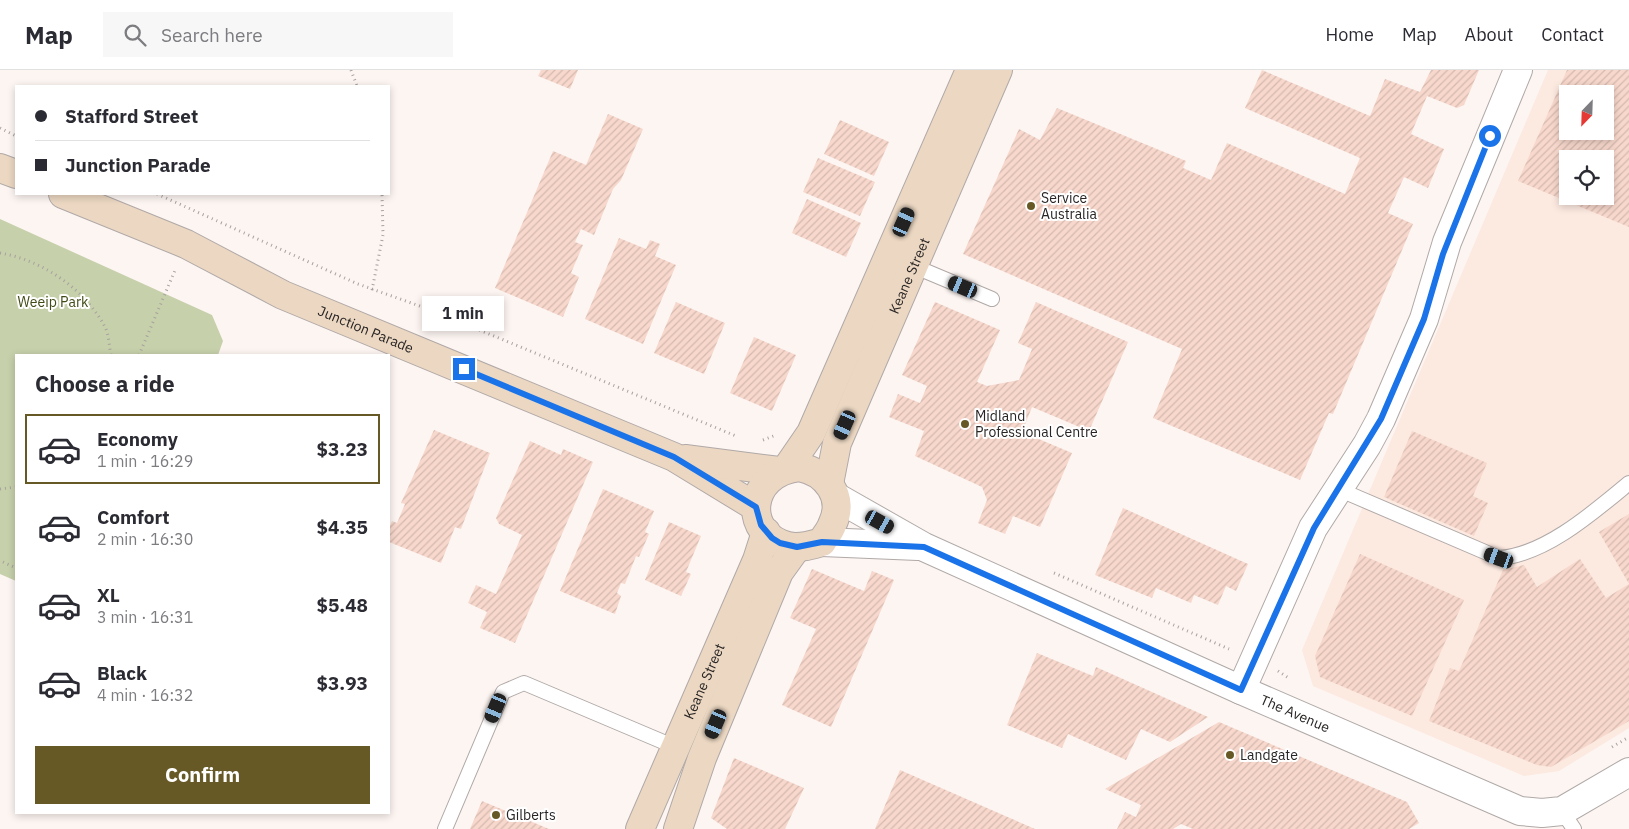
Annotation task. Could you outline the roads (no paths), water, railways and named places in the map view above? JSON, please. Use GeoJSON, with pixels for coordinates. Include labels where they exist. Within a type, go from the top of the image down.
{"type":"FeatureCollection","features":[{"type":"Feature","properties":{"kind":"street","name":"Keane Street"},"geometry":{"type":"LineString","coordinates":[[783,469],[811,433],[970,70]]}},
{"type":"Feature","properties":{"kind":"street","name":"Keane Street"},"geometry":{"type":"LineString","coordinates":[[832,490],[837,443],[998,70]]}},
{"type":"Feature","properties":{"kind":"street"},"geometry":{"type":"LineString","coordinates":[[1241,690],[1314,528],[1381,419],[1424,319],[1447,242],[1518,70]]}},
{"type":"Feature","properties":{"kind":"street"},"geometry":{"type":"LineString","coordinates":[[0,168],[15,174]]}},
{"type":"Feature","properties":{"kind":"street","name":"Junction Parade"},"geometry":{"type":"LineString","coordinates":[[65,195],[186,244],[283,295],[674,457],[756,507]]}},
{"type":"Feature","properties":{"kind":"street","name":"Junction Parade"},"geometry":{"type":"LineString","coordinates":[[674,457],[783,469]]}},
{"type":"Feature","properties":{"kind":"street"},"geometry":{"type":"LineString","coordinates":[[799,467],[810,469],[832,490],[837,511],[832,525],[809,544],[780,543],[766,532],[757,516],[756,507],[760,490],[771,476],[783,469],[799,467]]}},
{"type":"Feature","properties":{"kind":"street","name":"The Avenue"},"geometry":{"type":"LineString","coordinates":[[832,490],[924,547],[1241,690],[1520,811],[1542,813],[1568,820]]}},
{"type":"Feature","properties":{"kind":"street","name":"Keane Street"},"geometry":{"type":"LineString","coordinates":[[640,829],[674,746],[757,560],[766,532]]}},
{"type":"Feature","properties":{"kind":"street","name":"Keane Street"},"geometry":{"type":"LineString","coordinates":[[678,829],[702,758],[779,572],[809,544]]}},
{"type":"Feature","properties":{"kind":"street","name":"The Avenue"},"geometry":{"type":"LineString","coordinates":[[809,544],[924,547]]}},
{"type":"Feature","properties":{"kind":"street"},"geometry":{"type":"LineString","coordinates":[[1568,820],[1629,772]]}},
{"type":"Feature","properties":{"kind":"lane"},"geometry":{"type":"LineString","coordinates":[[889,255],[992,299]]}},
{"type":"Feature","properties":{"kind":"lane"},"geometry":{"type":"LineString","coordinates":[[1338,489],[1499,558],[1515,557],[1581,522],[1629,483]]}},
{"type":"Feature","properties":{"kind":"lane"},"geometry":{"type":"LineString","coordinates":[[445,829],[503,692],[524,683],[702,758]]}},
{"type":"Feature","properties":{"kind":"place","name":"Service Australia"},"geometry":{"type":"Point","coordinates":[1031,206]}},
{"type":"Feature","properties":{"kind":"place","name":"Midland Professional Centre"},"geometry":{"type":"Point","coordinates":[965,424]}},
{"type":"Feature","properties":{"kind":"place","name":"Landgate"},"geometry":{"type":"Point","coordinates":[1230,755]}},
{"type":"Feature","properties":{"kind":"place","name":"Gilberts"},"geometry":{"type":"Point","coordinates":[496,815]}},
{"type":"Feature","properties":{"kind":"park label","name":"Weeip Park"},"geometry":{"type":"Point","coordinates":[53,302]}}]}
